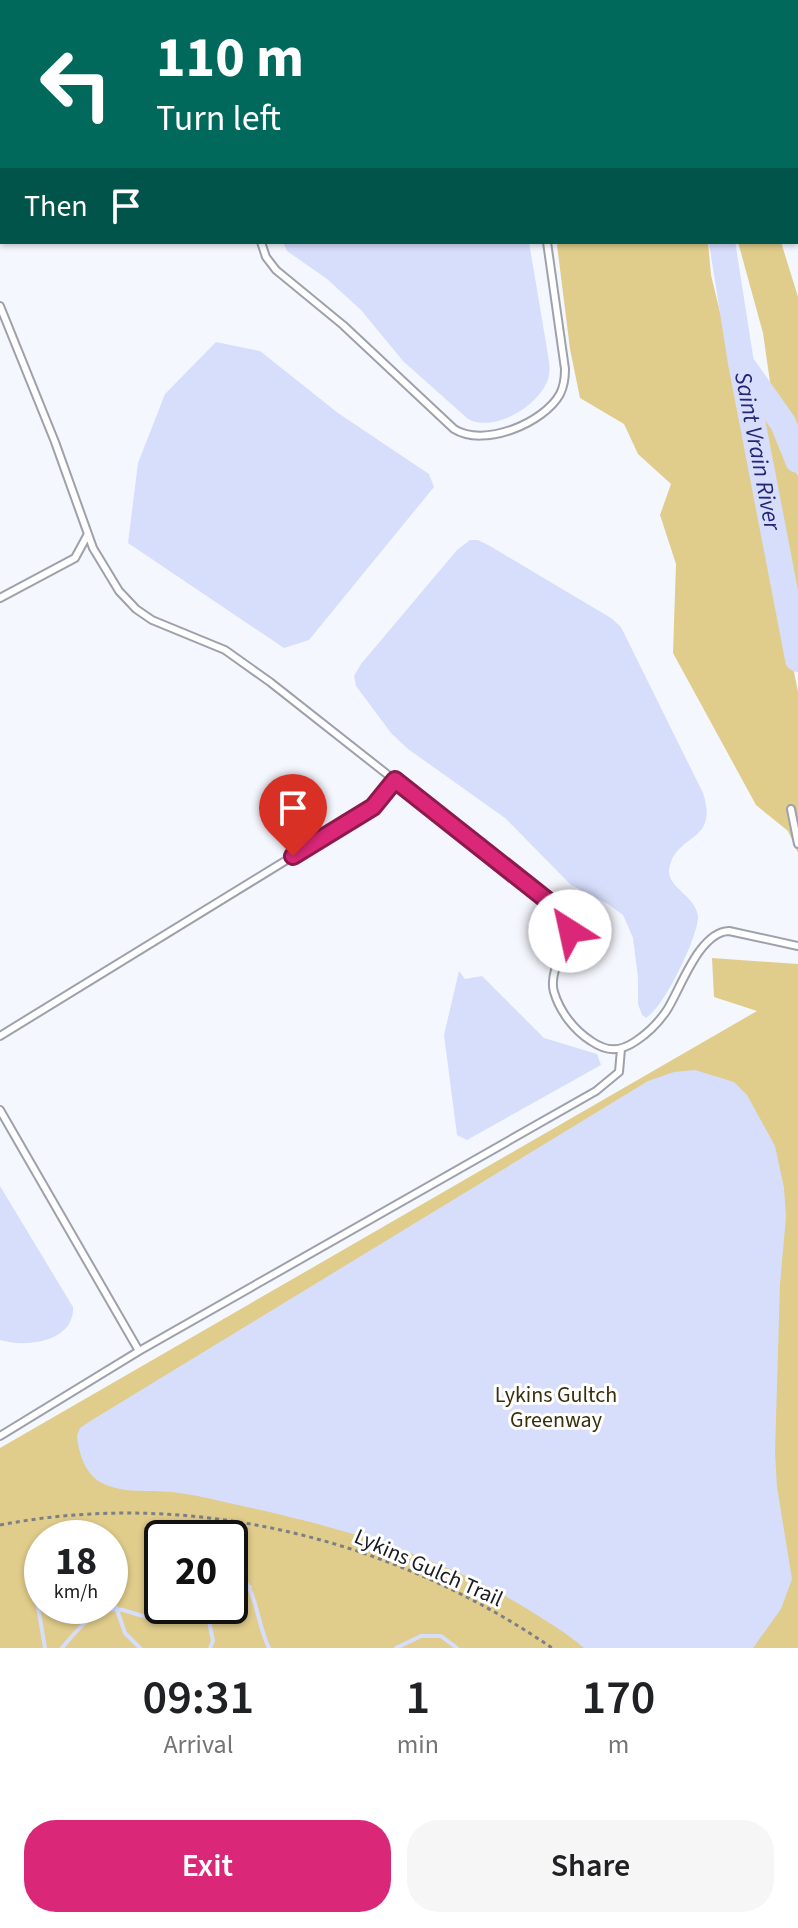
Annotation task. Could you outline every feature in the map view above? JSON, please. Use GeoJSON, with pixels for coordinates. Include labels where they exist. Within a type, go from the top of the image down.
{"type":"FeatureCollection","features":[{"type":"Feature","properties":{"kind":"lane"},"geometry":{"type":"LineString","coordinates":[[262,244],[266,257],[276,270],[331,314],[454,429],[473,438],[509,431],[546,409],[561,393],[565,369],[547,244]]}},
{"type":"Feature","properties":{"kind":"lane"},"geometry":{"type":"LineString","coordinates":[[0,306],[41,404],[98,559],[111,580],[136,609],[164,626],[225,650],[270,682],[566,916],[570,931],[553,979],[554,994],[571,1023],[590,1040],[607,1049],[621,1049],[642,1036],[663,1015],[695,959],[715,935],[729,931],[798,946]]}},
{"type":"Feature","properties":{"kind":"lane"},"geometry":{"type":"LineString","coordinates":[[0,598],[75,558],[88,534]]}},
{"type":"Feature","properties":{"kind":"lane"},"geometry":{"type":"LineString","coordinates":[[0,1036],[373,807],[395,780]]}},
{"type":"Feature","properties":{"kind":"lane"},"geometry":{"type":"LineString","coordinates":[[791,809],[798,844]]}},
{"type":"Feature","properties":{"kind":"lane"},"geometry":{"type":"LineString","coordinates":[[0,1436],[139,1351],[596,1091],[619,1072],[621,1049]]}},
{"type":"Feature","properties":{"kind":"lane"},"geometry":{"type":"LineString","coordinates":[[0,1110],[139,1351]]}},
{"type":"Feature","properties":{"kind":"path","name":"Lykins Gulch Trail"},"geometry":{"type":"LineString","coordinates":[[0,1525],[66,1516],[126,1514],[200,1517],[295,1532],[425,1577],[514,1622],[552,1648]]}},
{"type":"Feature","properties":{"kind":"green space"},"geometry":{"type":"Polygon","coordinates":[[[708,244],[711,275],[731,358],[798,692],[798,853],[788,831],[756,805],[673,653],[676,564],[660,515],[671,484],[638,454],[624,424],[580,398],[570,349],[557,245],[708,244]]]}},
{"type":"Feature","properties":{"kind":"green space"},"geometry":{"type":"Polygon","coordinates":[[[739,244],[782,244],[798,297],[798,444],[788,419],[772,396],[763,333],[739,244]]]}},
{"type":"Feature","properties":{"kind":"green space"},"geometry":{"type":"Polygon","coordinates":[[[751,389],[777,425],[798,476],[798,637],[751,389]]]}},
{"type":"Feature","properties":{"kind":"green space","name":"Lykins Gultch Greenway"},"geometry":{"type":"Polygon","coordinates":[[[712,958],[798,964],[798,1648],[0,1648],[0,1448],[757,1011],[714,997],[712,958]]]}},
{"type":"Feature","properties":{"kind":"water"},"geometry":{"type":"Polygon","coordinates":[[[284,244],[529,244],[549,361],[547,383],[531,403],[511,416],[488,423],[468,419],[403,361],[361,310],[327,279],[287,251],[284,244]]]}},
{"type":"Feature","properties":{"kind":"water"},"geometry":{"type":"Polygon","coordinates":[[[216,342],[260,351],[338,413],[429,474],[434,487],[309,640],[284,648],[128,543],[138,463],[165,394],[216,342]]]}},
{"type":"Feature","properties":{"kind":"water"},"geometry":{"type":"Polygon","coordinates":[[[470,540],[490,546],[621,627],[703,793],[706,820],[702,829],[675,855],[669,873],[675,885],[696,908],[697,925],[671,986],[646,1018],[638,1004],[633,938],[623,915],[571,885],[505,818],[408,749],[391,733],[356,686],[354,676],[361,664],[457,550],[470,540]]]}},
{"type":"Feature","properties":{"kind":"water"},"geometry":{"type":"Polygon","coordinates":[[[459,971],[465,979],[482,976],[544,1038],[597,1054],[601,1065],[467,1140],[457,1135],[444,1035],[459,971]]]}},
{"type":"Feature","properties":{"kind":"water","name":"Lykins Gultch Greenway"},"geometry":{"type":"Polygon","coordinates":[[[695,1070],[734,1082],[747,1095],[775,1146],[784,1188],[786,1217],[780,1284],[775,1452],[777,1487],[792,1579],[781,1609],[753,1648],[584,1648],[550,1623],[493,1590],[380,1542],[208,1498],[108,1486],[86,1468],[77,1435],[80,1428],[92,1420],[648,1081],[674,1072],[695,1070]]]}},
{"type":"Feature","properties":{"kind":"water"},"geometry":{"type":"Polygon","coordinates":[[[0,1186],[73,1307],[72,1319],[66,1328],[47,1340],[23,1343],[0,1340],[0,1186]]]}},
{"type":"Feature","properties":{"kind":"waterway","name":"Saint Vrain River"},"geometry":{"type":"LineString","coordinates":[[722,244],[741,363],[798,659]]}},
{"type":"Feature","properties":{"kind":"waterway"},"geometry":{"type":"LineString","coordinates":[[745,369],[783,423],[798,460]]}},
{"type":"Feature","properties":{"kind":"waterway"},"geometry":{"type":"LineString","coordinates":[[248,1586],[269,1648]]}},
{"type":"Feature","properties":{"kind":"waterway"},"geometry":{"type":"LineString","coordinates":[[62,1648],[99,1612],[114,1609],[144,1616]]}},
{"type":"Feature","properties":{"kind":"waterway"},"geometry":{"type":"LineString","coordinates":[[41,1624],[45,1648]]}},
{"type":"Feature","properties":{"kind":"waterway"},"geometry":{"type":"LineString","coordinates":[[122,1624],[125,1633],[140,1648]]}},
{"type":"Feature","properties":{"kind":"waterway"},"geometry":{"type":"LineString","coordinates":[[210,1624],[213,1641],[210,1648]]}},
{"type":"Feature","properties":{"kind":"waterway"},"geometry":{"type":"LineString","coordinates":[[396,1648],[421,1636],[441,1636],[457,1648]]}},
{"type":"Feature","properties":{"kind":"route"},"geometry":{"type":"LineString","coordinates":[[293,856],[373,807],[395,780],[562,912],[571,927],[570,931]]}}]}
